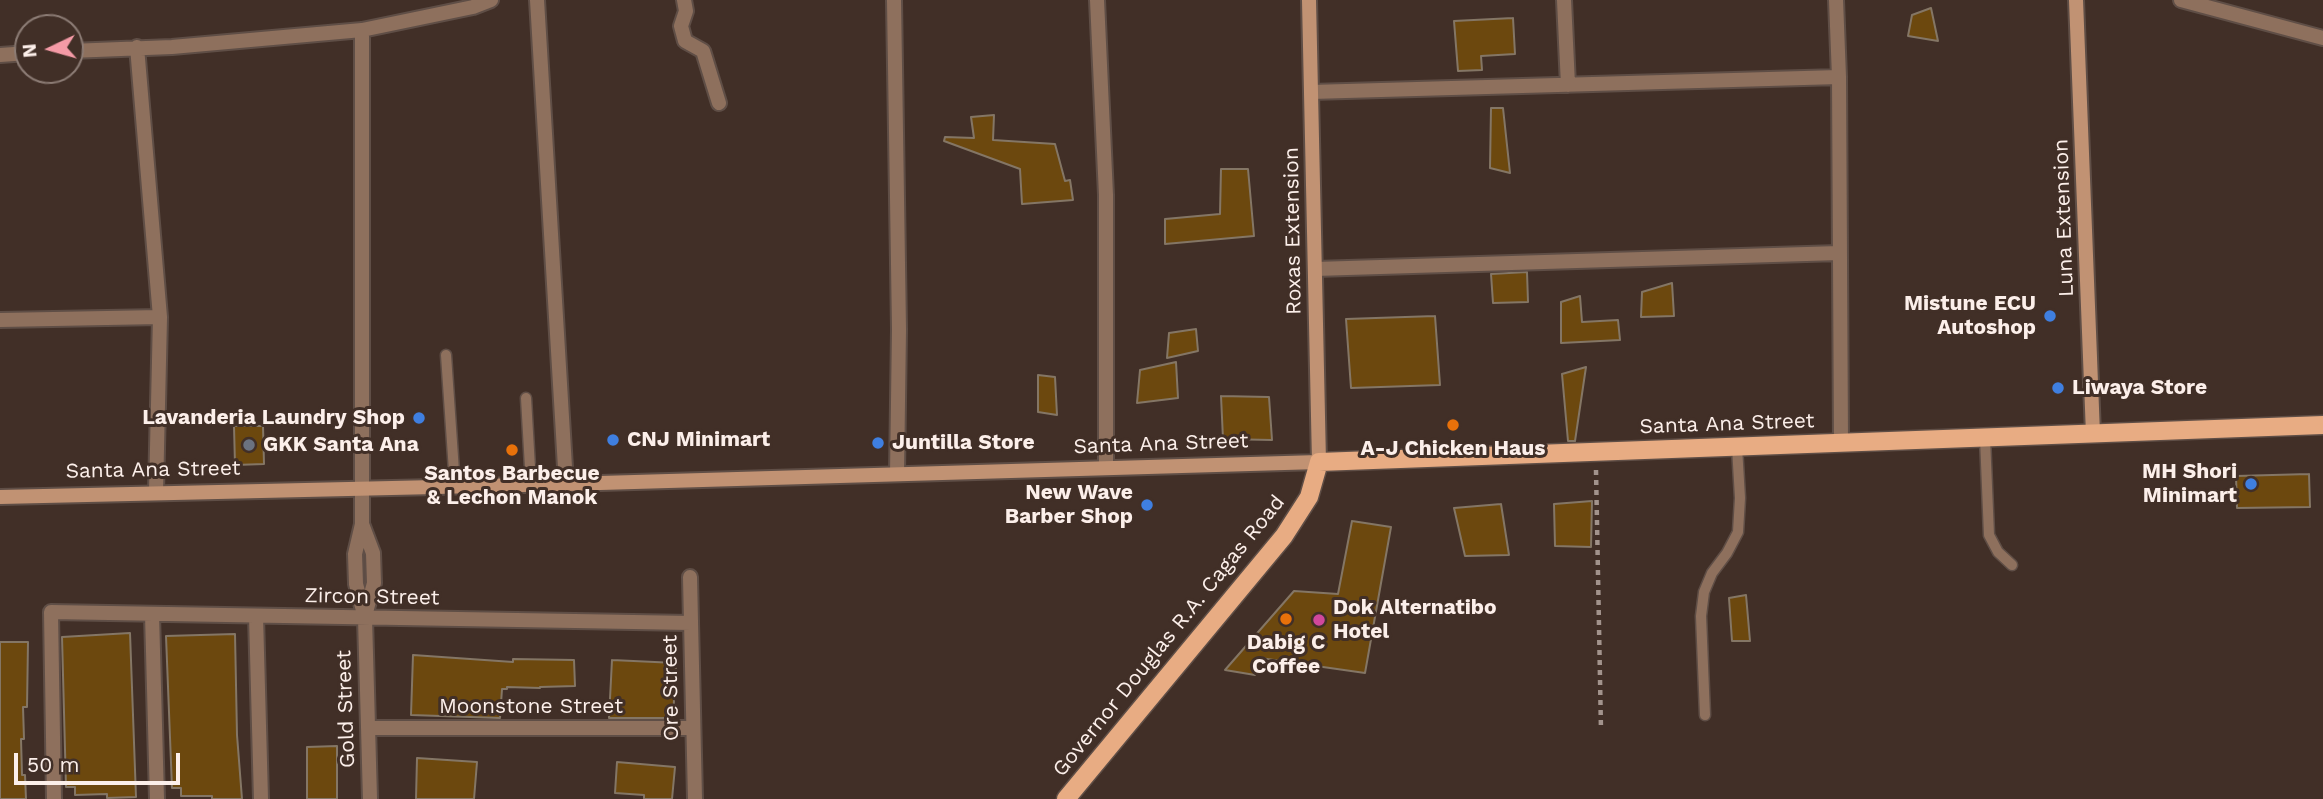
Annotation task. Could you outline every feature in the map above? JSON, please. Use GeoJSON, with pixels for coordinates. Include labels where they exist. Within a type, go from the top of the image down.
{"type":"FeatureCollection","features":[{"type":"Feature","properties":{"kind":"main road","name":"Roxas Extension"},"geometry":{"type":"LineString","coordinates":[[1309,0],[1319,462]]}},
{"type":"Feature","properties":{"kind":"main road","name":"Luna Extension"},"geometry":{"type":"LineString","coordinates":[[2076,0],[2093,434]]}},
{"type":"Feature","properties":{"kind":"main road","name":"Santa Ana Street"},"geometry":{"type":"LineString","coordinates":[[0,497],[1319,462],[2323,425]]}},
{"type":"Feature","properties":{"kind":"main road","name":"Governor Douglas R.A. Cagas Road"},"geometry":{"type":"LineString","coordinates":[[1066,799],[1283,536],[1310,497],[1319,462]]}},
{"type":"Feature","properties":{"kind":"street"},"geometry":{"type":"LineString","coordinates":[[84,50],[172,47],[362,30],[473,7],[491,0]]}},
{"type":"Feature","properties":{"kind":"street"},"geometry":{"type":"LineString","coordinates":[[537,0],[566,484]]}},
{"type":"Feature","properties":{"kind":"street"},"geometry":{"type":"LineString","coordinates":[[684,0],[685,11],[681,26],[685,41],[703,51],[719,103]]}},
{"type":"Feature","properties":{"kind":"street"},"geometry":{"type":"LineString","coordinates":[[894,0],[899,303],[897,474]]}},
{"type":"Feature","properties":{"kind":"street"},"geometry":{"type":"LineString","coordinates":[[1097,0],[1106,195],[1106,468]]}},
{"type":"Feature","properties":{"kind":"street"},"geometry":{"type":"LineString","coordinates":[[1564,0],[1568,85]]}},
{"type":"Feature","properties":{"kind":"street"},"geometry":{"type":"LineString","coordinates":[[1836,0],[1839,77],[1841,443]]}},
{"type":"Feature","properties":{"kind":"street"},"geometry":{"type":"LineString","coordinates":[[2181,0],[2323,38]]}},
{"type":"Feature","properties":{"kind":"street","name":"Gold Street"},"geometry":{"type":"LineString","coordinates":[[362,30],[361,488],[362,524],[373,553],[374,583],[365,618],[370,799]]}},
{"type":"Feature","properties":{"kind":"street"},"geometry":{"type":"LineString","coordinates":[[137,47],[160,317],[156,492]]}},
{"type":"Feature","properties":{"kind":"street"},"geometry":{"type":"LineString","coordinates":[[1311,92],[1839,77]]}},
{"type":"Feature","properties":{"kind":"street"},"geometry":{"type":"LineString","coordinates":[[1315,269],[1839,253]]}},
{"type":"Feature","properties":{"kind":"street"},"geometry":{"type":"LineString","coordinates":[[0,320],[160,317]]}},
{"type":"Feature","properties":{"kind":"street","name":"Ore Street"},"geometry":{"type":"LineString","coordinates":[[691,577],[695,799]]}},
{"type":"Feature","properties":{"kind":"street","name":"Zircon Street"},"geometry":{"type":"LineString","coordinates":[[54,799],[51,612],[691,623]]}},
{"type":"Feature","properties":{"kind":"street"},"geometry":{"type":"LineString","coordinates":[[152,614],[157,799]]}},
{"type":"Feature","properties":{"kind":"street"},"geometry":{"type":"LineString","coordinates":[[256,616],[261,799]]}},
{"type":"Feature","properties":{"kind":"street","name":"Moonstone Street"},"geometry":{"type":"LineString","coordinates":[[368,728],[693,728]]}},
{"type":"Feature","properties":{"kind":"lane"},"geometry":{"type":"LineString","coordinates":[[446,355],[455,486]]}},
{"type":"Feature","properties":{"kind":"lane"},"geometry":{"type":"LineString","coordinates":[[526,398],[531,485]]}},
{"type":"Feature","properties":{"kind":"lane"},"geometry":{"type":"LineString","coordinates":[[1986,438],[1989,536],[1998,552],[2012,565]]}},
{"type":"Feature","properties":{"kind":"lane"},"geometry":{"type":"LineString","coordinates":[[1705,715],[1701,616],[1704,592],[1712,573],[1738,532],[1740,498],[1737,447]]}},
{"type":"Feature","properties":{"kind":"path"},"geometry":{"type":"LineString","coordinates":[[1595,452],[1601,730]]}},
{"type":"Feature","properties":{"kind":"building"},"geometry":{"type":"Polygon","coordinates":[[[1931,8],[1938,41],[1908,36],[1912,15],[1931,8]]]}},
{"type":"Feature","properties":{"kind":"building"},"geometry":{"type":"Polygon","coordinates":[[[1513,18],[1515,54],[1481,56],[1482,70],[1458,71],[1454,21],[1513,18]]]}},
{"type":"Feature","properties":{"kind":"building"},"geometry":{"type":"Polygon","coordinates":[[[1491,108],[1503,108],[1510,173],[1490,168],[1491,108]]]}},
{"type":"Feature","properties":{"kind":"building"},"geometry":{"type":"Polygon","coordinates":[[[994,115],[993,140],[1055,144],[1065,181],[1070,180],[1073,200],[1022,204],[1020,169],[944,141],[945,137],[974,138],[971,117],[994,115]]]}},
{"type":"Feature","properties":{"kind":"building"},"geometry":{"type":"Polygon","coordinates":[[[1221,169],[1248,169],[1254,236],[1165,244],[1165,219],[1220,214],[1221,169]]]}},
{"type":"Feature","properties":{"kind":"building"},"geometry":{"type":"Polygon","coordinates":[[[1527,272],[1528,302],[1493,303],[1491,274],[1527,272]]]}},
{"type":"Feature","properties":{"kind":"building"},"geometry":{"type":"Polygon","coordinates":[[[1672,283],[1674,316],[1641,317],[1642,292],[1672,283]]]}},
{"type":"Feature","properties":{"kind":"building"},"geometry":{"type":"Polygon","coordinates":[[[1580,296],[1582,322],[1618,320],[1620,340],[1561,343],[1561,302],[1580,296]]]}},
{"type":"Feature","properties":{"kind":"building"},"geometry":{"type":"Polygon","coordinates":[[[1435,316],[1440,385],[1351,388],[1346,319],[1435,316]]]}},
{"type":"Feature","properties":{"kind":"building"},"geometry":{"type":"Polygon","coordinates":[[[1196,329],[1198,351],[1167,358],[1169,333],[1196,329]]]}},
{"type":"Feature","properties":{"kind":"building"},"geometry":{"type":"Polygon","coordinates":[[[1176,362],[1178,398],[1137,403],[1140,370],[1176,362]]]}},
{"type":"Feature","properties":{"kind":"building"},"geometry":{"type":"Polygon","coordinates":[[[1586,367],[1575,441],[1568,441],[1562,374],[1586,367]]]}},
{"type":"Feature","properties":{"kind":"building"},"geometry":{"type":"Polygon","coordinates":[[[1038,375],[1055,377],[1057,415],[1038,412],[1038,375]]]}},
{"type":"Feature","properties":{"kind":"building"},"geometry":{"type":"Polygon","coordinates":[[[1221,396],[1269,397],[1272,440],[1223,439],[1221,396]]]}},
{"type":"Feature","properties":{"kind":"building","name":"GKK Santa Ana"},"geometry":{"type":"Polygon","coordinates":[[[234,426],[263,426],[264,464],[235,465],[234,426]]]}},
{"type":"Feature","properties":{"kind":"building"},"geometry":{"type":"Polygon","coordinates":[[[2309,474],[2310,507],[2237,508],[2236,476],[2309,474]]]}},
{"type":"Feature","properties":{"kind":"building"},"geometry":{"type":"Polygon","coordinates":[[[1592,501],[1591,547],[1555,546],[1554,504],[1592,501]]]}},
{"type":"Feature","properties":{"kind":"building"},"geometry":{"type":"Polygon","coordinates":[[[1501,504],[1509,555],[1465,556],[1454,508],[1501,504]]]}},
{"type":"Feature","properties":{"kind":"building"},"geometry":{"type":"Polygon","coordinates":[[[1352,521],[1391,527],[1365,673],[1260,658],[1255,675],[1225,670],[1294,591],[1338,594],[1352,521]]]}},
{"type":"Feature","properties":{"kind":"building"},"geometry":{"type":"Polygon","coordinates":[[[1746,595],[1750,641],[1732,641],[1729,598],[1746,595]]]}},
{"type":"Feature","properties":{"kind":"building"},"geometry":{"type":"Polygon","coordinates":[[[130,633],[136,797],[75,795],[75,787],[66,787],[62,637],[130,633]]]}},
{"type":"Feature","properties":{"kind":"building"},"geometry":{"type":"Polygon","coordinates":[[[235,634],[237,735],[242,799],[181,796],[181,788],[172,788],[166,636],[235,634]]]}},
{"type":"Feature","properties":{"kind":"building"},"geometry":{"type":"Polygon","coordinates":[[[0,642],[28,642],[27,707],[23,707],[24,739],[21,739],[26,799],[0,799],[0,642]]]}},
{"type":"Feature","properties":{"kind":"building"},"geometry":{"type":"Polygon","coordinates":[[[413,655],[513,662],[513,659],[574,660],[575,686],[502,689],[500,718],[411,715],[413,655]]]}},
{"type":"Feature","properties":{"kind":"building"},"geometry":{"type":"Polygon","coordinates":[[[612,660],[676,663],[673,718],[609,718],[612,660]]]}},
{"type":"Feature","properties":{"kind":"building"},"geometry":{"type":"Polygon","coordinates":[[[337,746],[337,799],[307,799],[307,747],[337,746]]]}},
{"type":"Feature","properties":{"kind":"building"},"geometry":{"type":"Polygon","coordinates":[[[417,758],[477,762],[474,799],[416,799],[417,758]]]}},
{"type":"Feature","properties":{"kind":"building"},"geometry":{"type":"Polygon","coordinates":[[[617,762],[675,767],[672,799],[644,799],[644,795],[615,793],[617,762]]]}},
{"type":"Feature","properties":{"kind":"place","name":"Mistune ECU Autoshop"},"geometry":{"type":"Point","coordinates":[2050,316]}},
{"type":"Feature","properties":{"kind":"place","name":"Liwaya Store"},"geometry":{"type":"Point","coordinates":[2058,388]}},
{"type":"Feature","properties":{"kind":"place","name":"Lavanderia Laundry Shop"},"geometry":{"type":"Point","coordinates":[419,418]}},
{"type":"Feature","properties":{"kind":"place","name":"A-J Chicken Haus"},"geometry":{"type":"Point","coordinates":[1453,425]}},
{"type":"Feature","properties":{"kind":"place","name":"CNJ Minimart"},"geometry":{"type":"Point","coordinates":[613,440]}},
{"type":"Feature","properties":{"kind":"place","name":"Juntilla Store"},"geometry":{"type":"Point","coordinates":[878,443]}},
{"type":"Feature","properties":{"kind":"place","name":"GKK Santa Ana"},"geometry":{"type":"Point","coordinates":[249,445]}},
{"type":"Feature","properties":{"kind":"place","name":"Santos Barbecue & Lechon Manok"},"geometry":{"type":"Point","coordinates":[512,450]}},
{"type":"Feature","properties":{"kind":"place","name":"MH Shori Minimart"},"geometry":{"type":"Point","coordinates":[2251,484]}},
{"type":"Feature","properties":{"kind":"place","name":"New Wave Barber Shop"},"geometry":{"type":"Point","coordinates":[1147,505]}},
{"type":"Feature","properties":{"kind":"place","name":"Dabig C Coffee"},"geometry":{"type":"Point","coordinates":[1286,619]}},
{"type":"Feature","properties":{"kind":"place","name":"Dok Alternatibo Hotel"},"geometry":{"type":"Point","coordinates":[1319,620]}}]}
